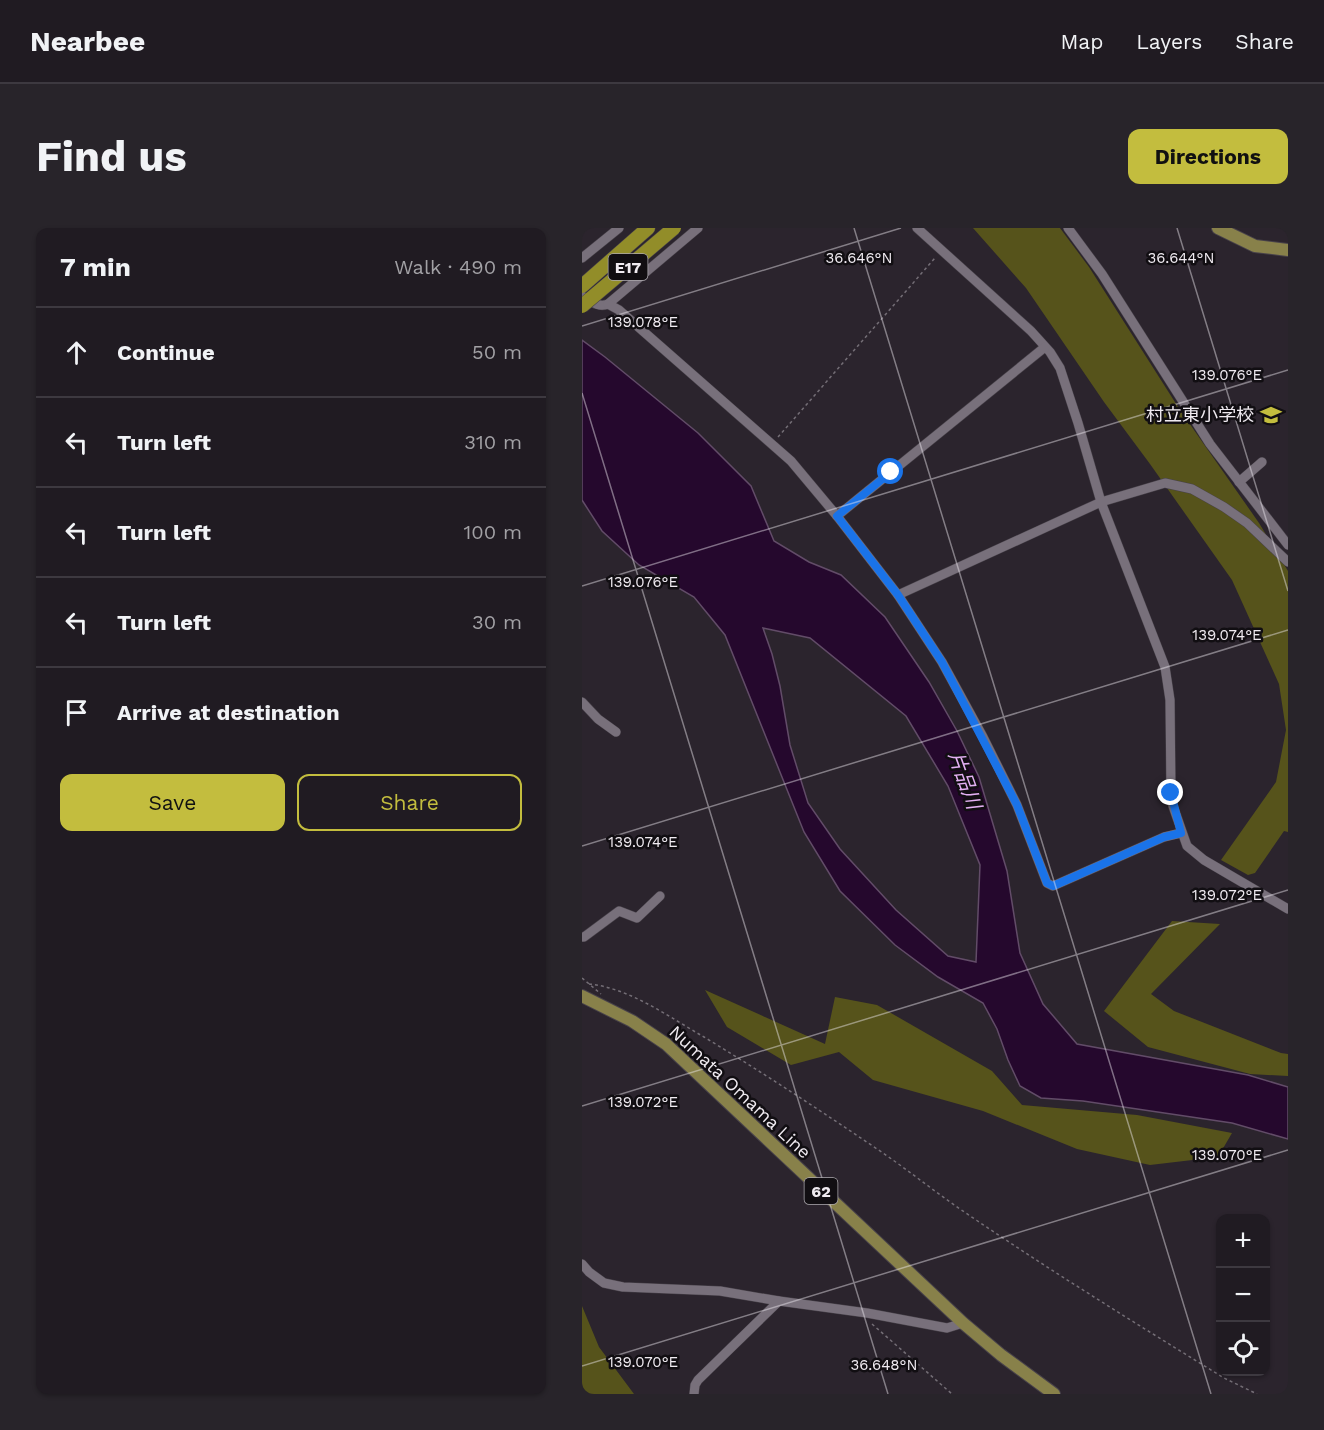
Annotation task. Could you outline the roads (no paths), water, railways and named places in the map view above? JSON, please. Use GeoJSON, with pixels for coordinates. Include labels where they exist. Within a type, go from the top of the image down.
{"type":"FeatureCollection","features":[{"type":"Feature","properties":{"kind":"highway","name":"E17"},"geometry":{"type":"LineString","coordinates":[[582,286],[648,228]]}},
{"type":"Feature","properties":{"kind":"highway","name":"E17"},"geometry":{"type":"LineString","coordinates":[[582,306],[675,228]]}},
{"type":"Feature","properties":{"kind":"main road"},"geometry":{"type":"LineString","coordinates":[[1218,228],[1255,246],[1288,250]]}},
{"type":"Feature","properties":{"kind":"main road","name":"Numata Omama Line"},"geometry":{"type":"LineString","coordinates":[[582,996],[632,1021],[666,1044],[963,1323],[1001,1355],[1054,1394]]}},
{"type":"Feature","properties":{"kind":"street"},"geometry":{"type":"LineString","coordinates":[[582,258],[619,228]]}},
{"type":"Feature","properties":{"kind":"street"},"geometry":{"type":"LineString","coordinates":[[582,296],[597,305],[608,304],[698,228]]}},
{"type":"Feature","properties":{"kind":"street"},"geometry":{"type":"LineString","coordinates":[[917,228],[1031,331],[1060,368],[1101,502],[1165,667],[1170,700],[1171,793],[1181,833],[1187,846],[1204,860],[1288,909]]}},
{"type":"Feature","properties":{"kind":"street"},"geometry":{"type":"LineString","coordinates":[[1068,228],[1102,274],[1210,444],[1288,545]]}},
{"type":"Feature","properties":{"kind":"street"},"geometry":{"type":"LineString","coordinates":[[608,304],[619,310],[790,461],[837,516],[898,595],[942,662],[983,737],[1017,805],[1047,883],[1053,886],[1164,837],[1181,833]]}},
{"type":"Feature","properties":{"kind":"street"},"geometry":{"type":"LineString","coordinates":[[837,516],[1045,347]]}},
{"type":"Feature","properties":{"kind":"street"},"geometry":{"type":"LineString","coordinates":[[1239,482],[1262,462]]}},
{"type":"Feature","properties":{"kind":"street"},"geometry":{"type":"LineString","coordinates":[[898,595],[1101,502],[1165,483],[1192,489],[1224,507],[1247,524],[1288,562]]}},
{"type":"Feature","properties":{"kind":"street"},"geometry":{"type":"LineString","coordinates":[[582,702],[598,719],[616,732]]}},
{"type":"Feature","properties":{"kind":"street"},"geometry":{"type":"LineString","coordinates":[[582,937],[620,911],[637,918],[660,896]]}},
{"type":"Feature","properties":{"kind":"street"},"geometry":{"type":"LineString","coordinates":[[582,1264],[604,1283],[622,1287],[720,1291],[867,1313],[947,1328],[963,1323]]}},
{"type":"Feature","properties":{"kind":"street"},"geometry":{"type":"LineString","coordinates":[[694,1394],[698,1380],[779,1301]]}},
{"type":"Feature","properties":{"kind":"water","name":"片品川"},"geometry":{"type":"Polygon","coordinates":[[[582,340],[698,433],[751,486],[774,541],[809,562],[841,575],[885,617],[929,682],[957,731],[979,777],[1007,871],[1020,953],[1043,1004],[1077,1044],[1248,1075],[1288,1087],[1288,1139],[1232,1123],[1083,1101],[1041,1098],[1020,1086],[997,1029],[983,1003],[938,977],[895,945],[840,891],[804,832],[725,635],[694,597],[639,565],[602,531],[582,500],[582,340]],[[763,628],[780,686],[790,745],[808,803],[840,849],[896,910],[948,956],[976,962],[980,865],[948,786],[906,716],[810,638],[763,628]]]}},
{"type":"Feature","properties":{"kind":"place","name":"村立東小学校"},"geometry":{"type":"Point","coordinates":[1271,415]}}]}
